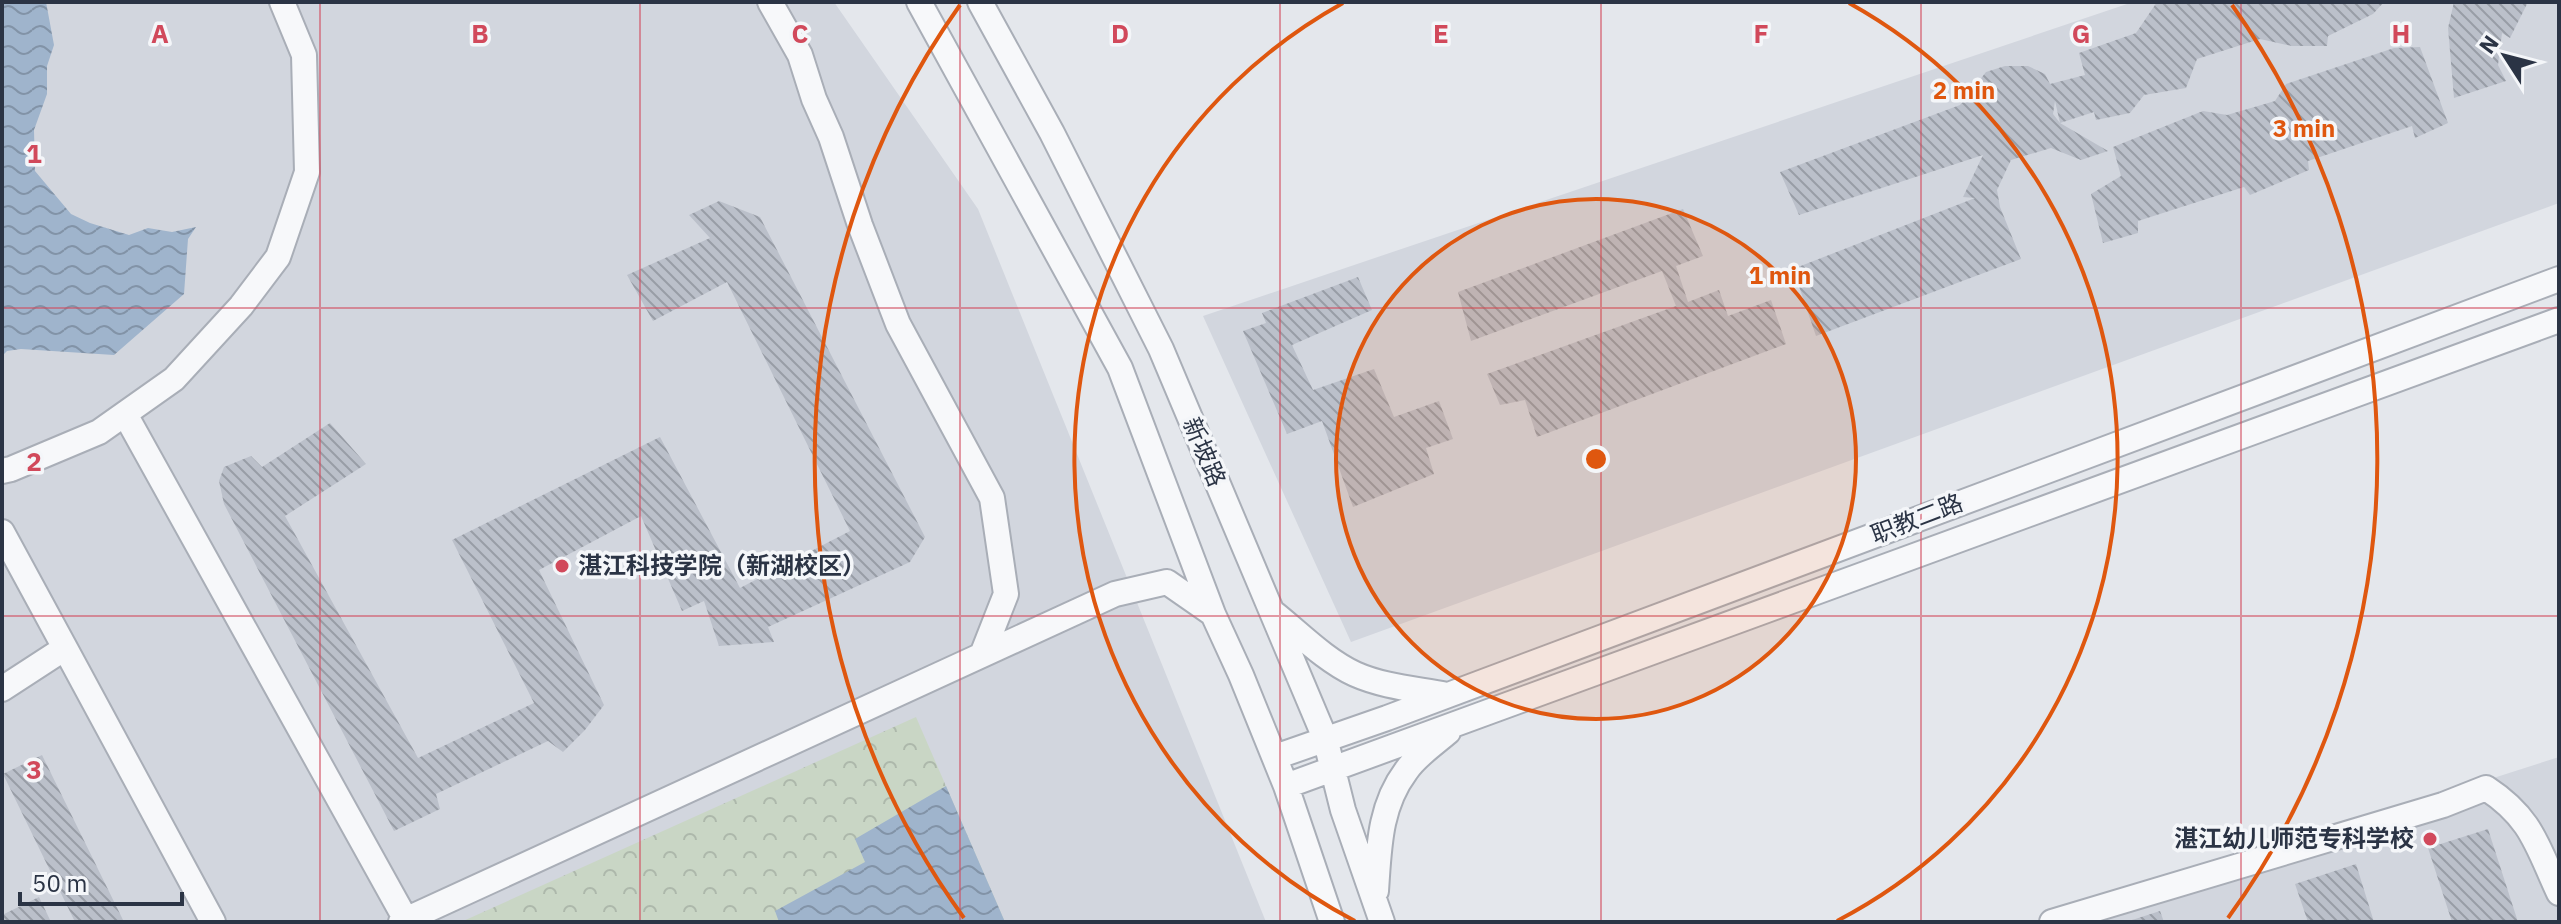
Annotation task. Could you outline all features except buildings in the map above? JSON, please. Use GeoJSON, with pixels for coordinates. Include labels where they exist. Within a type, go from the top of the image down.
{"type":"FeatureCollection","features":[{"type":"Feature","properties":{"kind":"street"},"geometry":{"type":"LineString","coordinates":[[2,471],[99,432],[174,379],[241,306],[278,257],[307,172],[304,55],[282,2]]}},
{"type":"Feature","properties":{"kind":"street"},"geometry":{"type":"LineString","coordinates":[[770,2],[800,55],[898,324],[992,498],[1006,594],[982,655]]}},
{"type":"Feature","properties":{"kind":"street","name":"新坡路"},"geometry":{"type":"LineString","coordinates":[[919,2],[1120,368],[1213,614],[1275,757]]}},
{"type":"Feature","properties":{"kind":"street","name":"新坡路"},"geometry":{"type":"LineString","coordinates":[[980,2],[1052,133],[1161,349],[1325,738],[1343,810],[1378,912]]}},
{"type":"Feature","properties":{"kind":"street","name":"职教二路"},"geometry":{"type":"LineString","coordinates":[[1275,757],[1450,695],[2559,279]]}},
{"type":"Feature","properties":{"kind":"street","name":"职教二路"},"geometry":{"type":"LineString","coordinates":[[1286,786],[2559,320]]}},
{"type":"Feature","properties":{"kind":"street"},"geometry":{"type":"LineString","coordinates":[[125,414],[404,921],[1115,594],[1167,582],[1213,614]]}},
{"type":"Feature","properties":{"kind":"street"},"geometry":{"type":"LineString","coordinates":[[2,532],[213,922]]}},
{"type":"Feature","properties":{"kind":"street"},"geometry":{"type":"LineString","coordinates":[[1271,611],[1333,661],[1354,673],[1379,682],[1450,695]]}},
{"type":"Feature","properties":{"kind":"street"},"geometry":{"type":"LineString","coordinates":[[2,689],[65,648]]}},
{"type":"Feature","properties":{"kind":"street"},"geometry":{"type":"LineString","coordinates":[[1378,912],[1382,821],[1392,795],[1407,769],[1459,722]]}},
{"type":"Feature","properties":{"kind":"street"},"geometry":{"type":"LineString","coordinates":[[1275,757],[1332,922]]}},
{"type":"Feature","properties":{"kind":"street"},"geometry":{"type":"LineString","coordinates":[[2052,922],[2443,805],[2486,788],[2504,799],[2535,836],[2559,893]]}},
{"type":"Feature","properties":{"kind":"shaded area","name":"湛江科技学院（新湖校区）"},"geometry":{"type":"Polygon","coordinates":[[[2,2],[834,2],[978,209],[1266,922],[2,922],[2,2]]]}},
{"type":"Feature","properties":{"kind":"shaded area"},"geometry":{"type":"Polygon","coordinates":[[[2133,2],[2559,2],[2559,203],[1351,642],[1203,316],[2133,2]]]}},
{"type":"Feature","properties":{"kind":"shaded area","name":"湛江幼儿师范专科学校"},"geometry":{"type":"Polygon","coordinates":[[[2559,757],[2559,922],[2042,922],[2559,757]]]}},
{"type":"Feature","properties":{"kind":"green space"},"geometry":{"type":"Polygon","coordinates":[[[916,717],[1005,922],[461,922],[916,717]]]}},
{"type":"Feature","properties":{"kind":"water"},"geometry":{"type":"Polygon","coordinates":[[[2,2],[46,2],[54,45],[47,66],[47,94],[34,130],[35,171],[71,214],[129,235],[148,228],[172,232],[196,227],[188,239],[184,294],[114,355],[21,349],[7,351],[2,356],[2,2]]]}},
{"type":"Feature","properties":{"kind":"water"},"geometry":{"type":"Polygon","coordinates":[[[946,786],[1005,922],[779,922],[775,911],[865,862],[855,839],[946,786]]]}},
{"type":"Feature","properties":{"kind":"place","name":"湛江科技学院（新湖校区）"},"geometry":{"type":"Point","coordinates":[562,566]}},
{"type":"Feature","properties":{"kind":"place","name":"湛江幼儿师范专科学校"},"geometry":{"type":"Point","coordinates":[2430,839]}}]}
